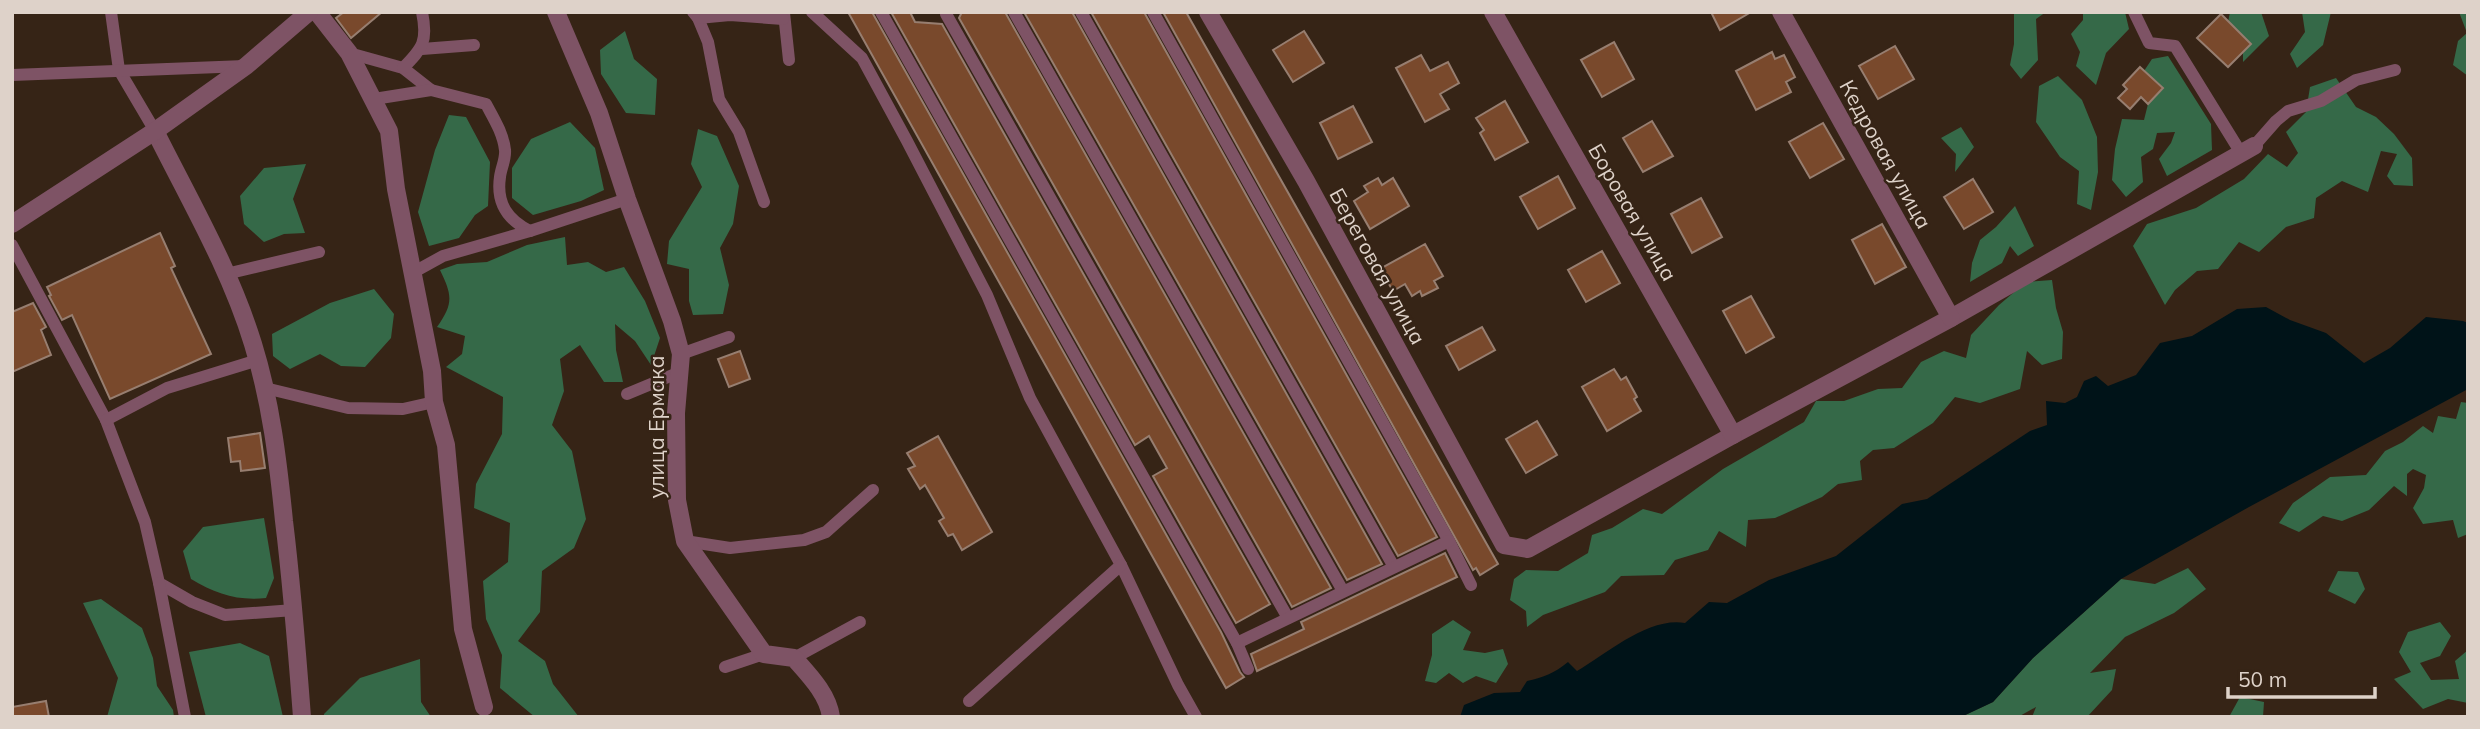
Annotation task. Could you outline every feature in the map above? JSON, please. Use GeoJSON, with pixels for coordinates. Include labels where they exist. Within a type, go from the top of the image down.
{"type":"FeatureCollection","features":[{"type":"Feature","properties":{"kind":"street"},"geometry":{"type":"LineString","coordinates":[[12,224],[155,131],[246,66],[309,12]]}},
{"type":"Feature","properties":{"kind":"street"},"geometry":{"type":"LineString","coordinates":[[317,12],[349,54],[389,131],[396,189],[432,371],[434,402],[446,445],[463,629],[484,707]]}},
{"type":"Feature","properties":{"kind":"street","name":"улица Ермака"},"geometry":{"type":"LineString","coordinates":[[556,12],[599,113],[672,321],[681,363],[676,413],[677,500],[685,541],[764,654]]}},
{"type":"Feature","properties":{"kind":"street","name":"Береговая улица"},"geometry":{"type":"LineString","coordinates":[[1208,12],[1306,181],[1504,545],[1528,549],[1733,435]]}},
{"type":"Feature","properties":{"kind":"street","name":"Боровая улица"},"geometry":{"type":"LineString","coordinates":[[1493,12],[1733,435]]}},
{"type":"Feature","properties":{"kind":"street","name":"Кедровая улица"},"geometry":{"type":"LineString","coordinates":[[1781,12],[1951,318]]}},
{"type":"Feature","properties":{"kind":"street"},"geometry":{"type":"LineString","coordinates":[[155,131],[226,274],[258,360],[275,435],[294,610],[302,717]]}},
{"type":"Feature","properties":{"kind":"street"},"geometry":{"type":"LineString","coordinates":[[1733,435],[1951,318],[2248,149]]}},
{"type":"Feature","properties":{"kind":"street"},"geometry":{"type":"LineString","coordinates":[[764,654],[794,658],[816,683],[831,717]]}},
{"type":"Feature","properties":{"kind":"lane"},"geometry":{"type":"LineString","coordinates":[[111,12],[119,70],[155,131]]}},
{"type":"Feature","properties":{"kind":"lane"},"geometry":{"type":"LineString","coordinates":[[403,68],[422,49],[425,28],[422,12]]}},
{"type":"Feature","properties":{"kind":"lane"},"geometry":{"type":"LineString","coordinates":[[812,12],[862,58],[982,283],[1030,398],[1121,565],[1196,717]]}},
{"type":"Feature","properties":{"kind":"lane"},"geometry":{"type":"LineString","coordinates":[[881,12],[1237,643],[1248,669]]}},
{"type":"Feature","properties":{"kind":"lane"},"geometry":{"type":"LineString","coordinates":[[1014,12],[1343,592]]}},
{"type":"Feature","properties":{"kind":"lane"},"geometry":{"type":"LineString","coordinates":[[1081,12],[1394,567]]}},
{"type":"Feature","properties":{"kind":"lane"},"geometry":{"type":"LineString","coordinates":[[1153,12],[1471,584]]}},
{"type":"Feature","properties":{"kind":"lane"},"geometry":{"type":"LineString","coordinates":[[2134,12],[2149,43],[2175,46],[2248,149],[2288,111],[2321,101],[2356,80],[2395,70]]}},
{"type":"Feature","properties":{"kind":"lane"},"geometry":{"type":"LineString","coordinates":[[945,13],[1288,618]]}},
{"type":"Feature","properties":{"kind":"lane"},"geometry":{"type":"LineString","coordinates":[[764,202],[739,132],[719,99],[708,42],[696,15],[784,15],[789,60]]}},
{"type":"Feature","properties":{"kind":"lane"},"geometry":{"type":"LineString","coordinates":[[422,49],[474,45]]}},
{"type":"Feature","properties":{"kind":"lane"},"geometry":{"type":"LineString","coordinates":[[349,54],[403,68],[431,90]]}},
{"type":"Feature","properties":{"kind":"lane"},"geometry":{"type":"LineString","coordinates":[[12,75],[246,66]]}},
{"type":"Feature","properties":{"kind":"lane"},"geometry":{"type":"LineString","coordinates":[[374,99],[431,90],[486,104],[499,128],[506,153],[499,180],[502,205],[513,222],[530,231]]}},
{"type":"Feature","properties":{"kind":"lane"},"geometry":{"type":"LineString","coordinates":[[414,272],[443,256],[627,199]]}},
{"type":"Feature","properties":{"kind":"lane"},"geometry":{"type":"LineString","coordinates":[[12,245],[106,420],[145,522],[185,717]]}},
{"type":"Feature","properties":{"kind":"lane"},"geometry":{"type":"LineString","coordinates":[[226,274],[319,252]]}},
{"type":"Feature","properties":{"kind":"lane"},"geometry":{"type":"LineString","coordinates":[[627,394],[729,337]]}},
{"type":"Feature","properties":{"kind":"lane"},"geometry":{"type":"LineString","coordinates":[[106,420],[167,388],[258,360]]}},
{"type":"Feature","properties":{"kind":"lane"},"geometry":{"type":"LineString","coordinates":[[265,388],[348,408],[403,409],[434,402]]}},
{"type":"Feature","properties":{"kind":"lane"},"geometry":{"type":"LineString","coordinates":[[685,541],[730,548],[804,540],[827,532],[873,490]]}},
{"type":"Feature","properties":{"kind":"lane"},"geometry":{"type":"LineString","coordinates":[[1237,643],[1449,541]]}},
{"type":"Feature","properties":{"kind":"lane"},"geometry":{"type":"LineString","coordinates":[[969,701],[1121,565]]}},
{"type":"Feature","properties":{"kind":"lane"},"geometry":{"type":"LineString","coordinates":[[159,583],[191,602],[225,615],[294,610]]}},
{"type":"Feature","properties":{"kind":"lane"},"geometry":{"type":"LineString","coordinates":[[794,658],[860,622]]}},
{"type":"Feature","properties":{"kind":"lane"},"geometry":{"type":"LineString","coordinates":[[725,667],[764,654]]}},
{"type":"Feature","properties":{"kind":"green space"},"geometry":{"type":"Polygon","coordinates":[[[2014,12],[2046,12],[2036,19],[2038,60],[2021,79],[2010,65],[2014,44],[2014,12]]]}},
{"type":"Feature","properties":{"kind":"green space"},"geometry":{"type":"Polygon","coordinates":[[[2083,12],[2125,12],[2129,29],[2106,53],[2096,85],[2076,66],[2080,52],[2071,34],[2083,20],[2083,12]]]}},
{"type":"Feature","properties":{"kind":"green space"},"geometry":{"type":"Polygon","coordinates":[[[2230,12],[2261,12],[2269,36],[2243,62],[2243,53],[2251,44],[2228,22],[2230,12]]]}},
{"type":"Feature","properties":{"kind":"green space"},"geometry":{"type":"Polygon","coordinates":[[[2302,12],[2331,12],[2323,45],[2297,68],[2290,54],[2305,32],[2302,12]]]}},
{"type":"Feature","properties":{"kind":"green space"},"geometry":{"type":"Polygon","coordinates":[[[2459,12],[2468,12],[2468,76],[2453,65],[2458,41],[2467,33],[2459,12]]]}},
{"type":"Feature","properties":{"kind":"green space"},"geometry":{"type":"Polygon","coordinates":[[[625,31],[634,59],[657,79],[655,115],[626,113],[601,74],[600,50],[625,31]]]}},
{"type":"Feature","properties":{"kind":"green space"},"geometry":{"type":"Polygon","coordinates":[[[2168,56],[2211,124],[2212,150],[2167,176],[2159,159],[2171,143],[2175,132],[2157,133],[2153,149],[2141,157],[2143,182],[2126,197],[2112,180],[2122,119],[2144,120],[2148,104],[2163,89],[2144,71],[2152,59],[2168,56]]]}},
{"type":"Feature","properties":{"kind":"green space"},"geometry":{"type":"Polygon","coordinates":[[[2058,76],[2082,100],[2097,137],[2098,172],[2091,210],[2077,204],[2079,171],[2060,157],[2036,122],[2039,86],[2058,76]]]}},
{"type":"Feature","properties":{"kind":"green space"},"geometry":{"type":"Polygon","coordinates":[[[2336,78],[2356,107],[2376,117],[2394,134],[2412,158],[2413,186],[2394,185],[2387,176],[2397,154],[2381,151],[2368,192],[2342,181],[2316,198],[2314,218],[2286,227],[2259,252],[2239,242],[2218,269],[2197,271],[2175,290],[2165,305],[2133,246],[2147,224],[2196,208],[2244,179],[2268,154],[2287,167],[2298,153],[2286,132],[2306,112],[2310,87],[2336,78]]]}},
{"type":"Feature","properties":{"kind":"green space"},"geometry":{"type":"Polygon","coordinates":[[[449,115],[466,117],[490,162],[488,206],[475,215],[459,238],[429,246],[418,212],[435,150],[449,115]]]}},
{"type":"Feature","properties":{"kind":"green space"},"geometry":{"type":"Polygon","coordinates":[[[570,122],[595,148],[604,190],[581,201],[533,215],[512,198],[512,168],[531,139],[570,122]]]}},
{"type":"Feature","properties":{"kind":"green space"},"geometry":{"type":"Polygon","coordinates":[[[1961,127],[1974,147],[1955,172],[1956,154],[1941,138],[1961,127]]]}},
{"type":"Feature","properties":{"kind":"green space"},"geometry":{"type":"Polygon","coordinates":[[[698,129],[717,136],[739,186],[733,224],[720,248],[729,285],[723,314],[693,315],[689,301],[689,269],[667,264],[669,241],[702,187],[691,164],[698,129]]]}},
{"type":"Feature","properties":{"kind":"green space"},"geometry":{"type":"Polygon","coordinates":[[[306,164],[293,199],[305,233],[284,234],[264,242],[244,224],[240,196],[264,168],[306,164]]]}},
{"type":"Feature","properties":{"kind":"green space"},"geometry":{"type":"Polygon","coordinates":[[[2015,206],[2034,246],[2018,256],[2010,246],[2002,263],[1970,282],[1972,263],[1980,240],[2015,206]]]}},
{"type":"Feature","properties":{"kind":"green space"},"geometry":{"type":"Polygon","coordinates":[[[565,237],[567,265],[588,262],[606,272],[624,267],[645,301],[660,338],[651,365],[635,341],[615,324],[616,350],[623,382],[604,382],[580,345],[560,359],[564,391],[552,425],[572,451],[586,519],[574,548],[542,571],[540,612],[518,641],[545,661],[553,684],[579,717],[535,717],[500,688],[502,655],[486,619],[483,581],[508,562],[510,523],[474,508],[476,484],[502,434],[503,397],[446,367],[462,354],[465,336],[437,327],[449,305],[449,293],[440,270],[457,264],[487,262],[527,245],[565,237]]]}},
{"type":"Feature","properties":{"kind":"green space"},"geometry":{"type":"Polygon","coordinates":[[[2052,280],[2063,332],[2062,359],[2042,365],[2027,351],[2020,389],[1980,403],[1955,397],[1933,423],[1894,448],[1873,450],[1860,461],[1862,480],[1838,484],[1822,497],[1775,518],[1748,520],[1746,547],[1719,531],[1708,550],[1675,560],[1664,575],[1621,576],[1605,592],[1543,615],[1527,627],[1526,611],[1510,600],[1514,579],[1526,570],[1558,571],[1588,553],[1592,535],[1612,528],[1643,509],[1662,514],[1723,469],[1804,422],[1816,401],[1844,401],[1878,389],[1902,388],[1921,362],[1944,351],[1966,358],[1971,335],[1999,305],[2026,282],[2052,280]]]}},
{"type":"Feature","properties":{"kind":"green space"},"geometry":{"type":"Polygon","coordinates":[[[374,289],[394,314],[391,338],[365,367],[341,366],[320,354],[290,369],[273,356],[272,334],[330,303],[374,289]]]}},
{"type":"Feature","properties":{"kind":"green space"},"geometry":{"type":"Polygon","coordinates":[[[2461,402],[2468,403],[2468,534],[2458,538],[2453,520],[2423,524],[2413,508],[2424,488],[2426,475],[2413,469],[2407,474],[2407,496],[2394,486],[2369,510],[2342,521],[2323,516],[2299,532],[2279,523],[2293,503],[2330,477],[2366,475],[2385,451],[2403,442],[2423,426],[2433,433],[2438,416],[2456,419],[2461,402]]]}},
{"type":"Feature","properties":{"kind":"green space"},"geometry":{"type":"Polygon","coordinates":[[[264,518],[274,578],[266,598],[227,595],[191,579],[183,551],[203,527],[264,518]]]}},
{"type":"Feature","properties":{"kind":"green space"},"geometry":{"type":"Polygon","coordinates":[[[2188,568],[2206,589],[2174,613],[2125,637],[2090,673],[2116,669],[2112,690],[2087,717],[2032,717],[2036,707],[2018,717],[1961,717],[1993,702],[2033,658],[2121,579],[2155,584],[2188,568]]]}},
{"type":"Feature","properties":{"kind":"green space"},"geometry":{"type":"Polygon","coordinates":[[[2338,571],[2358,572],[2365,589],[2355,604],[2328,591],[2338,571]]]}},
{"type":"Feature","properties":{"kind":"green space"},"geometry":{"type":"Polygon","coordinates":[[[101,599],[142,628],[153,658],[157,686],[173,710],[174,717],[107,717],[118,678],[83,603],[101,599]]]}},
{"type":"Feature","properties":{"kind":"green space"},"geometry":{"type":"Polygon","coordinates":[[[1453,620],[1471,632],[1463,650],[1485,653],[1503,649],[1508,664],[1496,683],[1476,676],[1463,683],[1449,673],[1436,683],[1425,681],[1432,655],[1432,634],[1453,620]]]}},
{"type":"Feature","properties":{"kind":"green space"},"geometry":{"type":"Polygon","coordinates":[[[2440,622],[2451,636],[2440,656],[2420,663],[2431,680],[2459,679],[2455,661],[2468,650],[2468,703],[2448,699],[2423,709],[2394,679],[2411,672],[2399,652],[2408,632],[2440,622]]]}},
{"type":"Feature","properties":{"kind":"green space"},"geometry":{"type":"Polygon","coordinates":[[[240,643],[269,656],[283,717],[206,717],[189,652],[240,643]]]}},
{"type":"Feature","properties":{"kind":"green space"},"geometry":{"type":"Polygon","coordinates":[[[420,659],[421,702],[431,717],[324,717],[360,678],[420,659]]]}},
{"type":"Feature","properties":{"kind":"green space"},"geometry":{"type":"Polygon","coordinates":[[[2240,697],[2264,702],[2263,717],[2229,717],[2240,697]]]}},
{"type":"Feature","properties":{"kind":"shaded area"},"geometry":{"type":"Polygon","coordinates":[[[2266,307],[2290,320],[2326,333],[2364,363],[2390,348],[2426,317],[2468,323],[2468,389],[2121,579],[2033,658],[1993,702],[1961,717],[1460,717],[1464,705],[1494,693],[1520,692],[1527,681],[1548,674],[1568,662],[1577,671],[1643,631],[1657,625],[1685,623],[1709,602],[1727,603],[1769,580],[1836,556],[1902,504],[1927,499],[2030,431],[2047,425],[2046,401],[2065,403],[2077,397],[2084,381],[2096,376],[2108,386],[2136,375],[2160,343],[2192,336],[2237,309],[2266,307]]]}},
{"type":"Feature","properties":{"kind":"building"},"geometry":{"type":"Polygon","coordinates":[[[344,12],[382,12],[351,38],[336,18],[344,12]]]}},
{"type":"Feature","properties":{"kind":"building"},"geometry":{"type":"Polygon","coordinates":[[[848,12],[872,12],[1221,632],[1244,677],[1226,688],[848,12]]]}},
{"type":"Feature","properties":{"kind":"building"},"geometry":{"type":"Polygon","coordinates":[[[891,12],[910,12],[915,22],[942,24],[1270,604],[1236,623],[1153,476],[1167,468],[1149,436],[1135,445],[891,12]]]}},
{"type":"Feature","properties":{"kind":"building"},"geometry":{"type":"Polygon","coordinates":[[[962,12],[1005,12],[1331,588],[1292,607],[959,18],[962,12]]]}},
{"type":"Feature","properties":{"kind":"building"},"geometry":{"type":"Polygon","coordinates":[[[1024,12],[1072,12],[1382,564],[1347,580],[1024,12]]]}},
{"type":"Feature","properties":{"kind":"building"},"geometry":{"type":"Polygon","coordinates":[[[1091,12],[1144,12],[1437,537],[1398,556],[1091,12]]]}},
{"type":"Feature","properties":{"kind":"building"},"geometry":{"type":"Polygon","coordinates":[[[1163,12],[1186,12],[1498,564],[1480,575],[1476,568],[1473,570],[1163,12]]]}},
{"type":"Feature","properties":{"kind":"building"},"geometry":{"type":"Polygon","coordinates":[[[1711,12],[1751,12],[1720,30],[1711,12]]]}},
{"type":"Feature","properties":{"kind":"building"},"geometry":{"type":"Polygon","coordinates":[[[2221,14],[2251,44],[2228,67],[2197,38],[2221,14]]]}},
{"type":"Feature","properties":{"kind":"building"},"geometry":{"type":"Polygon","coordinates":[[[1304,31],[1324,63],[1293,82],[1273,50],[1304,31]]]}},
{"type":"Feature","properties":{"kind":"building"},"geometry":{"type":"Polygon","coordinates":[[[1614,42],[1634,79],[1602,97],[1581,60],[1614,42]]]}},
{"type":"Feature","properties":{"kind":"building"},"geometry":{"type":"Polygon","coordinates":[[[1895,46],[1914,79],[1878,99],[1859,66],[1895,46]]]}},
{"type":"Feature","properties":{"kind":"building"},"geometry":{"type":"Polygon","coordinates":[[[1772,52],[1775,59],[1784,55],[1795,77],[1786,82],[1791,92],[1756,110],[1736,71],[1772,52]]]}},
{"type":"Feature","properties":{"kind":"building"},"geometry":{"type":"Polygon","coordinates":[[[1421,55],[1430,71],[1448,62],[1459,83],[1440,94],[1449,109],[1425,122],[1396,68],[1421,55]]]}},
{"type":"Feature","properties":{"kind":"building"},"geometry":{"type":"Polygon","coordinates":[[[2140,67],[2163,88],[2148,104],[2141,97],[2130,109],[2118,98],[2127,89],[2123,85],[2140,67]]]}},
{"type":"Feature","properties":{"kind":"building"},"geometry":{"type":"Polygon","coordinates":[[[1505,101],[1528,142],[1495,160],[1480,133],[1484,130],[1476,118],[1505,101]]]}},
{"type":"Feature","properties":{"kind":"building"},"geometry":{"type":"Polygon","coordinates":[[[1353,106],[1372,142],[1338,159],[1320,123],[1353,106]]]}},
{"type":"Feature","properties":{"kind":"building"},"geometry":{"type":"Polygon","coordinates":[[[1652,121],[1673,156],[1643,172],[1623,138],[1652,121]]]}},
{"type":"Feature","properties":{"kind":"building"},"geometry":{"type":"Polygon","coordinates":[[[1823,123],[1844,159],[1810,178],[1789,142],[1823,123]]]}},
{"type":"Feature","properties":{"kind":"building"},"geometry":{"type":"Polygon","coordinates":[[[1558,176],[1575,208],[1538,229],[1520,197],[1558,176]]]}},
{"type":"Feature","properties":{"kind":"building"},"geometry":{"type":"Polygon","coordinates":[[[1378,178],[1382,185],[1393,178],[1409,206],[1370,229],[1354,201],[1368,192],[1364,186],[1378,178]]]}},
{"type":"Feature","properties":{"kind":"building"},"geometry":{"type":"Polygon","coordinates":[[[1973,179],[1993,212],[1964,229],[1944,197],[1973,179]]]}},
{"type":"Feature","properties":{"kind":"building"},"geometry":{"type":"Polygon","coordinates":[[[1701,198],[1722,237],[1692,253],[1671,214],[1701,198]]]}},
{"type":"Feature","properties":{"kind":"building"},"geometry":{"type":"Polygon","coordinates":[[[1882,224],[1906,267],[1875,284],[1852,240],[1882,224]]]}},
{"type":"Feature","properties":{"kind":"building"},"geometry":{"type":"Polygon","coordinates":[[[160,233],[175,266],[171,268],[211,354],[110,399],[72,315],[62,320],[47,287],[160,233]]]}},
{"type":"Feature","properties":{"kind":"building"},"geometry":{"type":"Polygon","coordinates":[[[1425,244],[1443,276],[1434,281],[1438,288],[1422,296],[1420,291],[1412,296],[1405,284],[1393,291],[1380,269],[1425,244]]]}},
{"type":"Feature","properties":{"kind":"building"},"geometry":{"type":"Polygon","coordinates":[[[1602,251],[1620,283],[1586,302],[1568,270],[1602,251]]]}},
{"type":"Feature","properties":{"kind":"building"},"geometry":{"type":"Polygon","coordinates":[[[1751,296],[1774,337],[1746,353],[1723,311],[1751,296]]]}},
{"type":"Feature","properties":{"kind":"building"},"geometry":{"type":"Polygon","coordinates":[[[33,303],[46,327],[41,330],[51,355],[12,372],[12,312],[33,303]]]}},
{"type":"Feature","properties":{"kind":"building"},"geometry":{"type":"Polygon","coordinates":[[[1482,327],[1495,350],[1459,370],[1446,346],[1482,327]]]}},
{"type":"Feature","properties":{"kind":"building"},"geometry":{"type":"Polygon","coordinates":[[[740,351],[750,379],[729,387],[718,359],[740,351]]]}},
{"type":"Feature","properties":{"kind":"building"},"geometry":{"type":"Polygon","coordinates":[[[1614,369],[1621,380],[1626,377],[1641,411],[1607,431],[1582,387],[1614,369]]]}},
{"type":"Feature","properties":{"kind":"building"},"geometry":{"type":"Polygon","coordinates":[[[1537,421],[1557,455],[1526,473],[1506,439],[1537,421]]]}},
{"type":"Feature","properties":{"kind":"building"},"geometry":{"type":"Polygon","coordinates":[[[260,433],[265,468],[241,471],[240,461],[231,462],[228,438],[260,433]]]}},
{"type":"Feature","properties":{"kind":"building"},"geometry":{"type":"Polygon","coordinates":[[[938,436],[992,532],[962,550],[953,534],[948,536],[939,521],[944,518],[925,485],[920,489],[908,469],[915,466],[907,453],[938,436]]]}},
{"type":"Feature","properties":{"kind":"building"},"geometry":{"type":"Polygon","coordinates":[[[1445,553],[1457,577],[1257,671],[1251,654],[1304,629],[1301,622],[1445,553]]]}},
{"type":"Feature","properties":{"kind":"building"},"geometry":{"type":"Polygon","coordinates":[[[46,701],[49,717],[12,717],[12,707],[46,701]]]}}]}
